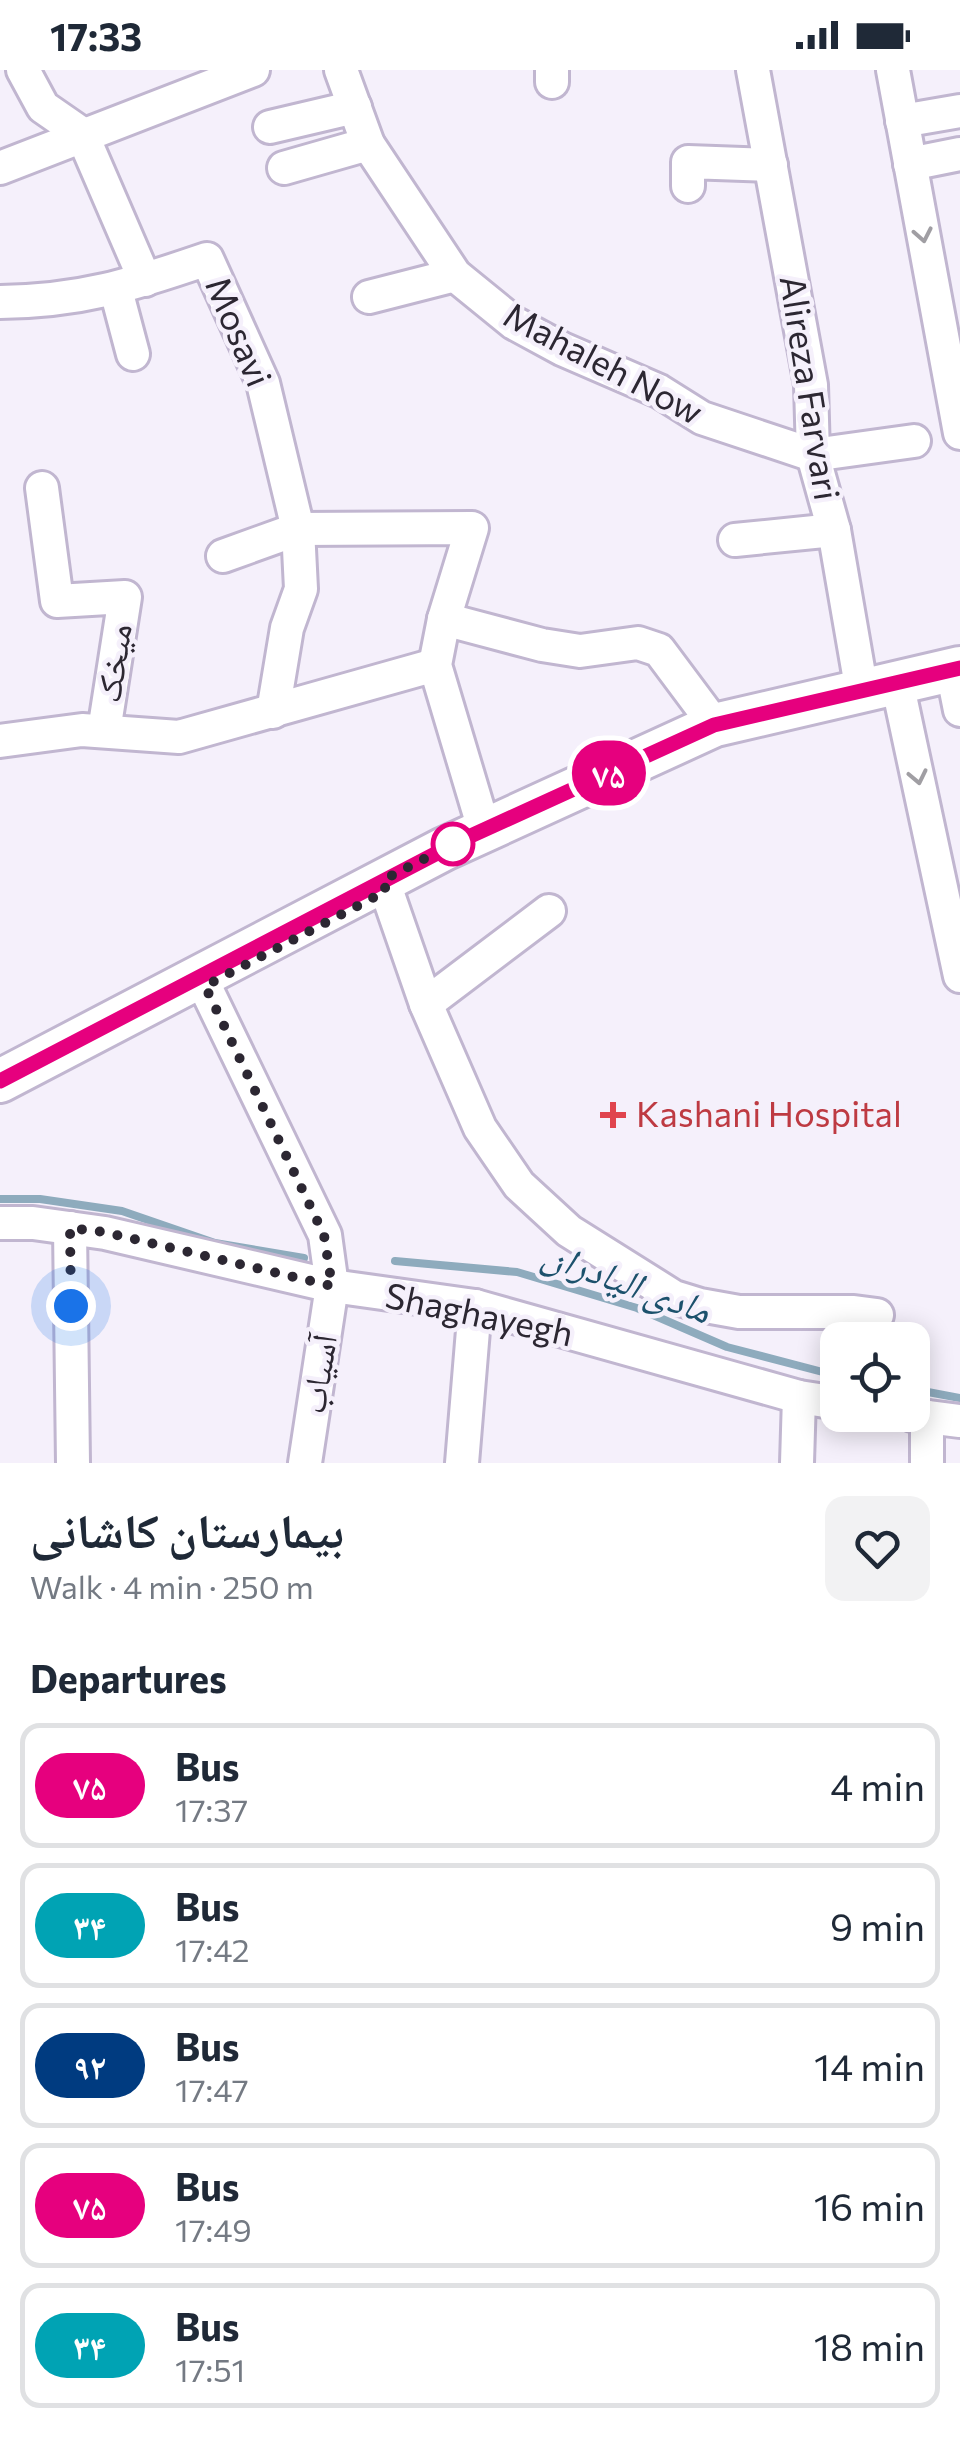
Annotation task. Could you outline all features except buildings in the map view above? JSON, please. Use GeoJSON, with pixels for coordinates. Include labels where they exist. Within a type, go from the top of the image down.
{"type":"FeatureCollection","features":[{"type":"Feature","properties":{"kind":"main road"},"geometry":{"type":"LineString","coordinates":[[0,1081],[385,886],[484,829],[714,725],[886,689],[957,682]]}},
{"type":"Feature","properties":{"kind":"street"},"geometry":{"type":"LineString","coordinates":[[23,70],[43,107],[82,134]]}},
{"type":"Feature","properties":{"kind":"street"},"geometry":{"type":"LineString","coordinates":[[0,168],[253,70]]}},
{"type":"Feature","properties":{"kind":"street","name":"Mahaleh Now"},"geometry":{"type":"LineString","coordinates":[[341,70],[368,144],[455,275],[514,322],[562,349],[659,391],[702,418],[813,455]]}},
{"type":"Feature","properties":{"kind":"street"},"geometry":{"type":"LineString","coordinates":[[893,70],[910,164],[953,351],[960,432]]}},
{"type":"Feature","properties":{"kind":"street","name":"Alireza Farvari"},"geometry":{"type":"LineString","coordinates":[[750,75],[811,385],[813,455],[886,689],[960,976]]}},
{"type":"Feature","properties":{"kind":"street"},"geometry":{"type":"LineString","coordinates":[[270,127],[355,108]]}},
{"type":"Feature","properties":{"kind":"street"},"geometry":{"type":"LineString","coordinates":[[902,121],[960,112]]}},
{"type":"Feature","properties":{"kind":"street","name":"Mosavi"},"geometry":{"type":"LineString","coordinates":[[82,134],[130,285],[206,259],[263,383],[298,528],[301,589],[287,628],[272,712]]}},
{"type":"Feature","properties":{"kind":"street"},"geometry":{"type":"LineString","coordinates":[[284,168],[368,144]]}},
{"type":"Feature","properties":{"kind":"street"},"geometry":{"type":"LineString","coordinates":[[910,164],[960,154]]}},
{"type":"Feature","properties":{"kind":"street"},"geometry":{"type":"LineString","coordinates":[[688,186],[688,162],[770,165]]}},
{"type":"Feature","properties":{"kind":"street"},"geometry":{"type":"LineString","coordinates":[[369,298],[455,275]]}},
{"type":"Feature","properties":{"kind":"street"},"geometry":{"type":"LineString","coordinates":[[0,302],[49,301],[130,285],[133,354]]}},
{"type":"Feature","properties":{"kind":"street"},"geometry":{"type":"LineString","coordinates":[[813,455],[914,441]]}},
{"type":"Feature","properties":{"kind":"street","name":"میخک"},"geometry":{"type":"LineString","coordinates":[[42,488],[57,601],[125,597],[104,732]]}},
{"type":"Feature","properties":{"kind":"street"},"geometry":{"type":"LineString","coordinates":[[224,556],[298,528],[472,528],[444,618],[435,665],[484,829]]}},
{"type":"Feature","properties":{"kind":"street"},"geometry":{"type":"LineString","coordinates":[[735,540],[834,530]]}},
{"type":"Feature","properties":{"kind":"street"},"geometry":{"type":"LineString","coordinates":[[444,618],[542,645],[580,651],[638,642],[659,650],[714,725]]}},
{"type":"Feature","properties":{"kind":"street"},"geometry":{"type":"LineString","coordinates":[[0,741],[82,730],[180,738],[435,665]]}},
{"type":"Feature","properties":{"kind":"street"},"geometry":{"type":"LineString","coordinates":[[878,1315],[739,1312],[700,1305],[674,1297],[568,1232],[519,1185],[480,1128],[426,1004],[385,886],[596,782],[716,734],[886,689]]}},
{"type":"Feature","properties":{"kind":"street"},"geometry":{"type":"LineString","coordinates":[[426,1004],[550,911]]}},
{"type":"Feature","properties":{"kind":"street"},"geometry":{"type":"LineString","coordinates":[[0,1096],[202,981]]}},
{"type":"Feature","properties":{"kind":"street","name":"آسیاب"},"geometry":{"type":"LineString","coordinates":[[202,981],[324,1235],[332,1286],[305,1463]]}},
{"type":"Feature","properties":{"kind":"street","name":"Shaghayegh"},"geometry":{"type":"LineString","coordinates":[[0,1223],[33,1222],[104,1232],[332,1286],[475,1306],[820,1400]]}},
{"type":"Feature","properties":{"kind":"street"},"geometry":{"type":"LineString","coordinates":[[70,1228],[73,1463]]}},
{"type":"Feature","properties":{"kind":"street"},"geometry":{"type":"LineString","coordinates":[[462,1463],[475,1306]]}},
{"type":"Feature","properties":{"kind":"street"},"geometry":{"type":"LineString","coordinates":[[797,1463],[799,1397]]}},
{"type":"Feature","properties":{"kind":"street"},"geometry":{"type":"LineString","coordinates":[[930,1417],[960,1421]]}},
{"type":"Feature","properties":{"kind":"street"},"geometry":{"type":"LineString","coordinates":[[922,1432],[927,1463]]}},
{"type":"Feature","properties":{"kind":"waterway","name":"مادی الیادران"},"geometry":{"type":"LineString","coordinates":[[0,1199],[40,1199],[122,1211],[215,1243],[304,1258]]}},
{"type":"Feature","properties":{"kind":"waterway","name":"مادی الیادران"},"geometry":{"type":"LineString","coordinates":[[395,1261],[517,1272],[637,1308],[727,1347],[820,1371]]}},
{"type":"Feature","properties":{"kind":"waterway","name":"مادی الیادران"},"geometry":{"type":"LineString","coordinates":[[930,1392],[960,1398]]}},
{"type":"Feature","properties":{"kind":"bus line","name":"۷۵"},"geometry":{"type":"LineString","coordinates":[[0,1081],[464,839],[714,725],[960,668]]}},
{"type":"Feature","properties":{"kind":"place","name":"Kashani Hospital"},"geometry":{"type":"Point","coordinates":[613,1115]}},
{"type":"Feature","properties":{"kind":"route"},"geometry":{"type":"LineString","coordinates":[[71,1306],[70,1228],[104,1232],[332,1286],[324,1235],[205,986],[386,891],[383,880],[453,844]]}}]}
